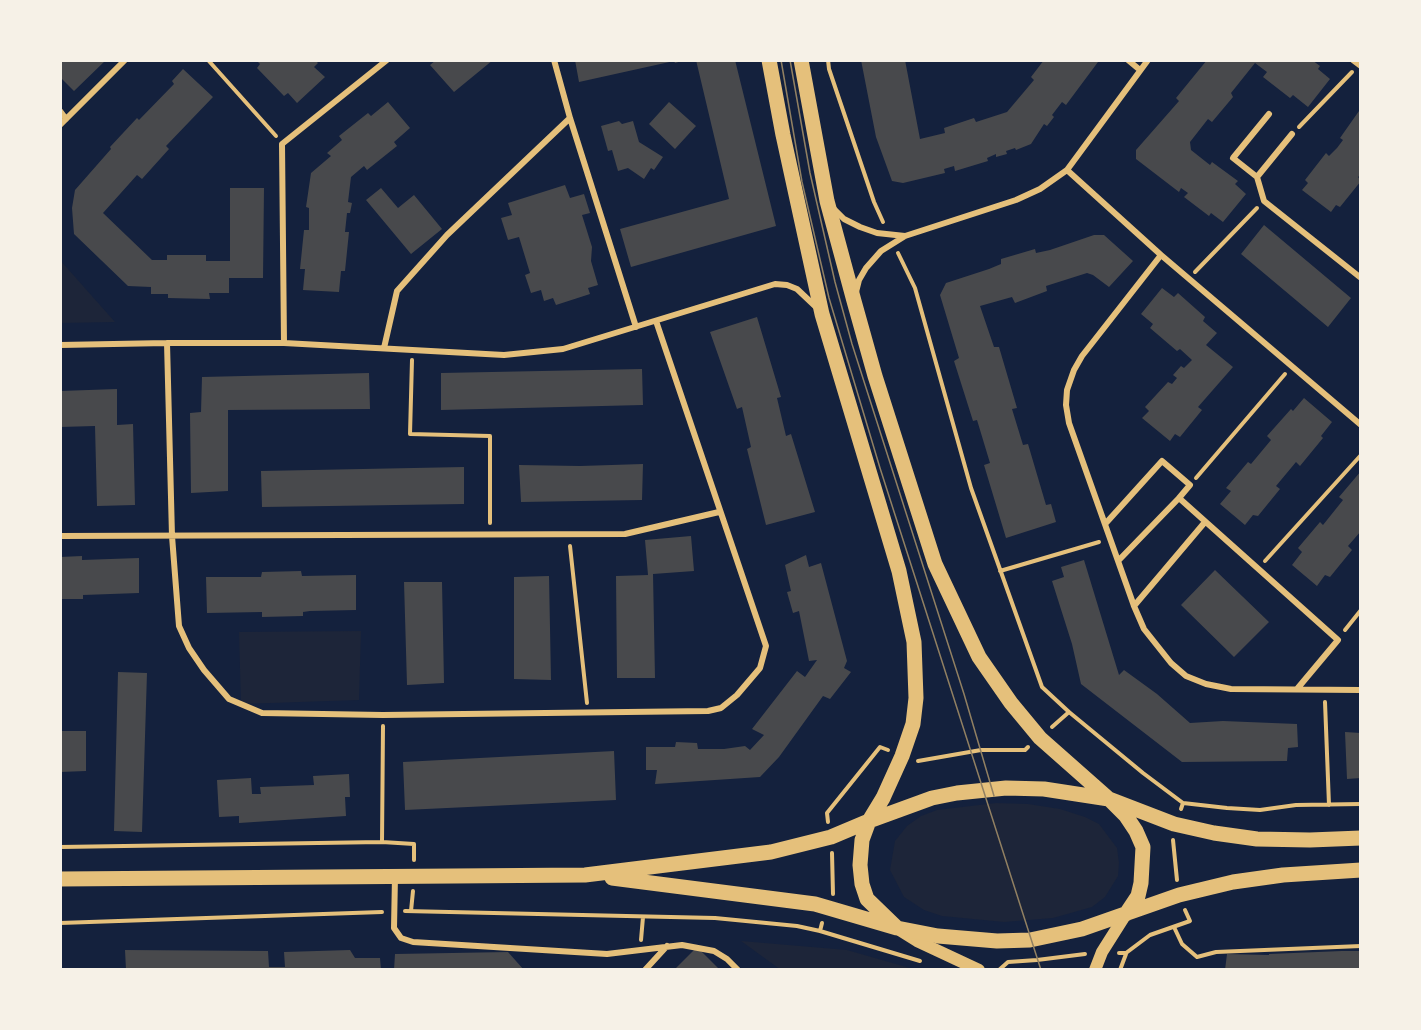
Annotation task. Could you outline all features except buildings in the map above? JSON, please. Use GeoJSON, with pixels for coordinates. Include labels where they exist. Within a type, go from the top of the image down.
{"type":"FeatureCollection","features":[{"type":"Feature","properties":{"kind":"main road"},"geometry":{"type":"LineString","coordinates":[[769,60],[822,314],[899,571],[914,642],[916,698],[913,724],[902,756],[869,821],[862,840],[860,865],[862,884],[867,899],[897,928],[917,941],[980,970]]}},
{"type":"Feature","properties":{"kind":"main road"},"geometry":{"type":"LineString","coordinates":[[801,60],[827,201],[875,376],[935,564],[979,657],[1011,703],[1040,738],[1109,799],[1131,824],[1143,847],[1138,896],[1102,952],[1095,970]]}},
{"type":"Feature","properties":{"kind":"main road"},"geometry":{"type":"LineString","coordinates":[[60,879],[585,875],[771,852],[831,837],[932,798],[983,789],[1044,789],[1109,799],[1174,824],[1257,839],[1361,838]]}},
{"type":"Feature","properties":{"kind":"main road"},"geometry":{"type":"LineString","coordinates":[[585,875],[815,904],[897,928],[938,936],[1030,940],[1082,929],[1179,896],[1233,882],[1283,874],[1361,870]]}},
{"type":"Feature","properties":{"kind":"street"},"geometry":{"type":"LineString","coordinates":[[60,125],[125,60]]}},
{"type":"Feature","properties":{"kind":"street"},"geometry":{"type":"LineString","coordinates":[[284,343],[282,144],[387,60]]}},
{"type":"Feature","properties":{"kind":"street"},"geometry":{"type":"LineString","coordinates":[[554,60],[636,327]]}},
{"type":"Feature","properties":{"kind":"street"},"geometry":{"type":"LineString","coordinates":[[1128,60],[1140,70]]}},
{"type":"Feature","properties":{"kind":"street"},"geometry":{"type":"LineString","coordinates":[[854,301],[859,280],[881,251],[906,236],[1016,200],[1040,189],[1067,170],[1148,60]]}},
{"type":"Feature","properties":{"kind":"street"},"geometry":{"type":"LineString","coordinates":[[1353,60],[1360,66]]}},
{"type":"Feature","properties":{"kind":"street"},"geometry":{"type":"LineString","coordinates":[[60,111],[66,119]]}},
{"type":"Feature","properties":{"kind":"street"},"geometry":{"type":"LineString","coordinates":[[1269,114],[1233,158],[1257,177],[1264,201],[1361,279]]}},
{"type":"Feature","properties":{"kind":"street"},"geometry":{"type":"LineString","coordinates":[[384,348],[397,291],[447,235],[570,118]]}},
{"type":"Feature","properties":{"kind":"street"},"geometry":{"type":"LineString","coordinates":[[1257,177],[1292,134]]}},
{"type":"Feature","properties":{"kind":"street"},"geometry":{"type":"LineString","coordinates":[[1067,170],[1188,279],[1361,425]]}},
{"type":"Feature","properties":{"kind":"street"},"geometry":{"type":"LineString","coordinates":[[827,201],[844,219],[877,233],[906,236]]}},
{"type":"Feature","properties":{"kind":"street"},"geometry":{"type":"LineString","coordinates":[[1161,255],[1082,356],[1067,390],[1066,405],[1069,423],[1144,629],[1171,663],[1186,676],[1206,684],[1231,689],[1361,690]]}},
{"type":"Feature","properties":{"kind":"street"},"geometry":{"type":"LineString","coordinates":[[60,345],[284,343],[504,355],[563,349],[775,284],[797,289],[822,314]]}},
{"type":"Feature","properties":{"kind":"street"},"geometry":{"type":"LineString","coordinates":[[167,343],[172,536],[179,626],[194,656],[229,699],[262,713],[383,715],[714,710],[721,708],[737,695],[760,668],[766,646],[656,321]]}},
{"type":"Feature","properties":{"kind":"street"},"geometry":{"type":"LineString","coordinates":[[1106,523],[1162,461],[1190,485],[1119,560]]}},
{"type":"Feature","properties":{"kind":"street"},"geometry":{"type":"LineString","coordinates":[[1179,498],[1338,640],[1297,689]]}},
{"type":"Feature","properties":{"kind":"street"},"geometry":{"type":"LineString","coordinates":[[60,536],[626,534],[719,512]]}},
{"type":"Feature","properties":{"kind":"street"},"geometry":{"type":"LineString","coordinates":[[1134,606],[1206,522]]}},
{"type":"Feature","properties":{"kind":"street"},"geometry":{"type":"LineString","coordinates":[[395,875],[394,928],[401,938],[413,942],[607,954],[682,945],[714,951],[738,970]]}},
{"type":"Feature","properties":{"kind":"street"},"geometry":{"type":"LineString","coordinates":[[645,970],[668,946]]}},
{"type":"Feature","properties":{"kind":"path"},"geometry":{"type":"LineString","coordinates":[[208,60],[282,144]]}},
{"type":"Feature","properties":{"kind":"path"},"geometry":{"type":"LineString","coordinates":[[828,60],[829,69],[874,202],[890,235]]}},
{"type":"Feature","properties":{"kind":"path"},"geometry":{"type":"LineString","coordinates":[[1292,134],[1360,66]]}},
{"type":"Feature","properties":{"kind":"path"},"geometry":{"type":"LineString","coordinates":[[1188,279],[1264,201]]}},
{"type":"Feature","properties":{"kind":"path"},"geometry":{"type":"LineString","coordinates":[[894,244],[915,288],[971,488],[1042,687],[1143,774],[1184,803],[1260,810],[1296,805],[1361,804]]}},
{"type":"Feature","properties":{"kind":"path"},"geometry":{"type":"LineString","coordinates":[[412,350],[410,434],[490,436],[489,535]]}},
{"type":"Feature","properties":{"kind":"path"},"geometry":{"type":"LineString","coordinates":[[1190,485],[1292,366]]}},
{"type":"Feature","properties":{"kind":"path"},"geometry":{"type":"LineString","coordinates":[[1258,568],[1361,455]]}},
{"type":"Feature","properties":{"kind":"path"},"geometry":{"type":"LineString","coordinates":[[569,534],[588,712]]}},
{"type":"Feature","properties":{"kind":"path"},"geometry":{"type":"LineString","coordinates":[[1000,571],[1111,538]]}},
{"type":"Feature","properties":{"kind":"path"},"geometry":{"type":"LineString","coordinates":[[1338,640],[1361,610]]}},
{"type":"Feature","properties":{"kind":"path"},"geometry":{"type":"LineString","coordinates":[[1325,689],[1329,805]]}},
{"type":"Feature","properties":{"kind":"path"},"geometry":{"type":"LineString","coordinates":[[915,761],[981,750],[1025,750],[1069,712]]}},
{"type":"Feature","properties":{"kind":"path"},"geometry":{"type":"LineString","coordinates":[[382,842],[383,715]]}},
{"type":"Feature","properties":{"kind":"path"},"geometry":{"type":"LineString","coordinates":[[1120,970],[1126,953],[1150,935],[1190,921],[1179,896],[1173,840],[1174,824],[1184,803]]}},
{"type":"Feature","properties":{"kind":"path"},"geometry":{"type":"LineString","coordinates":[[60,847],[382,842],[414,844],[411,911]]}},
{"type":"Feature","properties":{"kind":"path"},"geometry":{"type":"LineString","coordinates":[[60,923],[411,911],[715,918],[797,926],[820,931]]}},
{"type":"Feature","properties":{"kind":"path"},"geometry":{"type":"LineString","coordinates":[[641,951],[643,917]]}},
{"type":"Feature","properties":{"kind":"path"},"geometry":{"type":"LineString","coordinates":[[1174,927],[1182,944],[1197,957],[1216,952],[1361,946]]}},
{"type":"Feature","properties":{"kind":"path"},"geometry":{"type":"LineString","coordinates":[[999,970],[1008,962],[1102,952],[1126,953]]}},
{"type":"Feature","properties":{"kind":"shaded area"},"geometry":{"type":"Polygon","coordinates":[[[60,260],[115,322],[60,323],[60,260]]]}},
{"type":"Feature","properties":{"kind":"shaded area"},"geometry":{"type":"Polygon","coordinates":[[[361,631],[359,700],[241,704],[239,632],[361,631]]]}},
{"type":"Feature","properties":{"kind":"shaded area"},"geometry":{"type":"Polygon","coordinates":[[[996,803],[1028,804],[1060,809],[1099,824],[1117,848],[1119,863],[1118,876],[1105,897],[1092,907],[1053,918],[1004,922],[942,916],[924,910],[904,897],[890,870],[895,841],[907,826],[921,816],[937,810],[996,803]]]}},
{"type":"Feature","properties":{"kind":"shaded area"},"geometry":{"type":"Polygon","coordinates":[[[741,941],[847,950],[917,970],[781,970],[741,941]]]}},
{"type":"Feature","properties":{"kind":"tram line"},"geometry":{"type":"LineString","coordinates":[[781,60],[802,182],[829,298],[880,468],[1041,970]]}},
{"type":"Feature","properties":{"kind":"tram line"},"geometry":{"type":"LineString","coordinates":[[790,60],[810,173],[852,344],[964,694],[994,796]]}}]}
